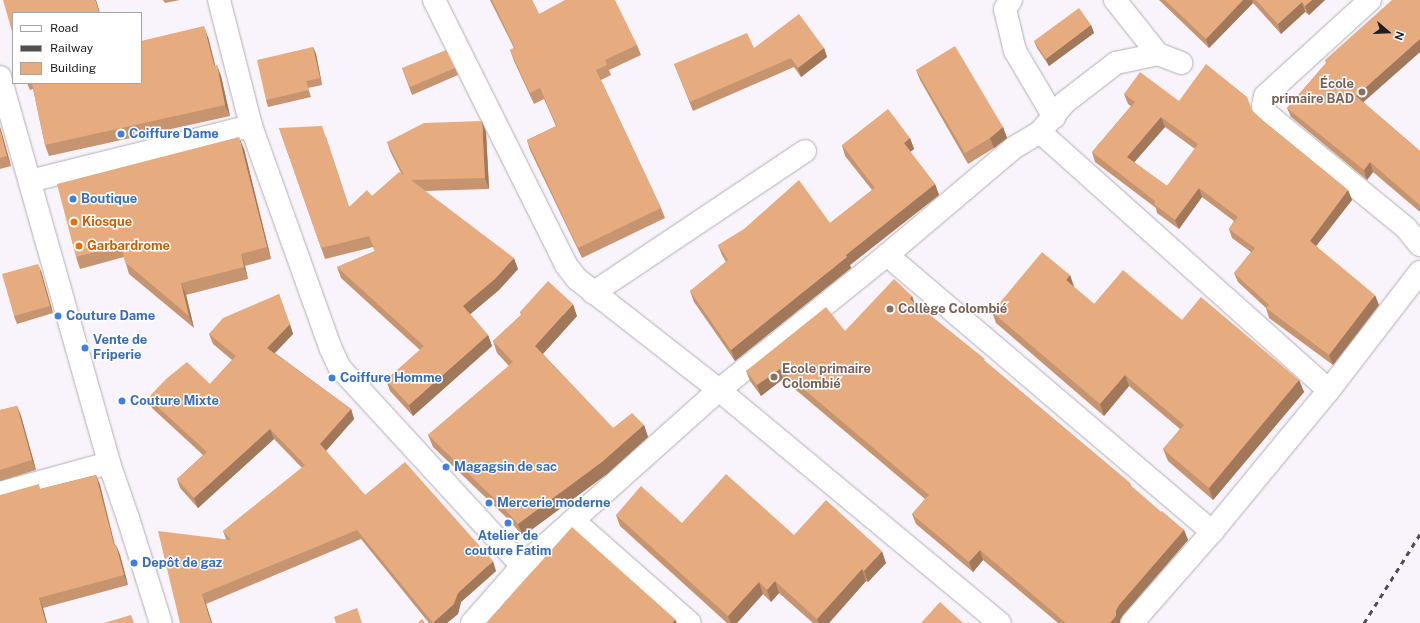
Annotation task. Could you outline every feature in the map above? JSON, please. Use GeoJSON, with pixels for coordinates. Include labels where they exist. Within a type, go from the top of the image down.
{"type":"FeatureCollection","features":[{"type":"Feature","properties":{"kind":"street"},"geometry":{"type":"LineString","coordinates":[[219,0],[251,126],[330,347],[340,368],[522,566]]}},
{"type":"Feature","properties":{"kind":"street"},"geometry":{"type":"LineString","coordinates":[[434,0],[566,265],[577,279],[719,390],[1000,623]]}},
{"type":"Feature","properties":{"kind":"street"},"geometry":{"type":"LineString","coordinates":[[1011,0],[1005,9],[1015,51],[1047,124],[1329,390]]}},
{"type":"Feature","properties":{"kind":"street"},"geometry":{"type":"LineString","coordinates":[[1115,0],[1158,54],[1181,63]]}},
{"type":"Feature","properties":{"kind":"street"},"geometry":{"type":"LineString","coordinates":[[1370,0],[1264,96],[1264,111],[1406,228],[1420,245]]}},
{"type":"Feature","properties":{"kind":"street"},"geometry":{"type":"LineString","coordinates":[[472,623],[522,566],[719,390],[887,255],[1016,147],[1047,124],[1064,103],[1116,63],[1158,54]]}},
{"type":"Feature","properties":{"kind":"street"},"geometry":{"type":"LineString","coordinates":[[0,77],[109,463],[161,623]]}},
{"type":"Feature","properties":{"kind":"street"},"geometry":{"type":"LineString","coordinates":[[30,181],[251,126]]}},
{"type":"Feature","properties":{"kind":"street"},"geometry":{"type":"LineString","coordinates":[[593,293],[805,151]]}},
{"type":"Feature","properties":{"kind":"street"},"geometry":{"type":"LineString","coordinates":[[887,255],[1212,532]]}},
{"type":"Feature","properties":{"kind":"street"},"geometry":{"type":"LineString","coordinates":[[1132,623],[1212,532],[1329,390],[1420,272]]}},
{"type":"Feature","properties":{"kind":"street"},"geometry":{"type":"LineString","coordinates":[[0,493],[109,463]]}},
{"type":"Feature","properties":{"kind":"street"},"geometry":{"type":"LineString","coordinates":[[574,520],[690,623]]}},
{"type":"Feature","properties":{"kind":"building"},"geometry":{"type":"Polygon","coordinates":[[[3,0],[95,0],[99,12],[12,12],[12,32],[3,0]]]}},
{"type":"Feature","properties":{"kind":"building"},"geometry":{"type":"Polygon","coordinates":[[[492,0],[532,0],[539,14],[565,0],[615,0],[637,45],[605,60],[607,65],[596,70],[661,208],[578,248],[527,140],[557,126],[540,88],[530,93],[510,50],[515,48],[492,0]]]}},
{"type":"Feature","properties":{"kind":"building"},"geometry":{"type":"Polygon","coordinates":[[[1165,0],[1243,0],[1206,39],[1165,0]]]}},
{"type":"Feature","properties":{"kind":"building"},"geometry":{"type":"Polygon","coordinates":[[[1256,0],[1312,0],[1305,6],[1302,2],[1278,24],[1256,0]]]}},
{"type":"Feature","properties":{"kind":"building","name":"École primaire BAD"},"geometry":{"type":"Polygon","coordinates":[[[1392,0],[1420,0],[1420,39],[1356,96],[1420,151],[1420,205],[1370,162],[1364,170],[1287,108],[1327,62],[1325,60],[1392,0]]]}},
{"type":"Feature","properties":{"kind":"building"},"geometry":{"type":"Polygon","coordinates":[[[1079,8],[1091,25],[1046,59],[1034,41],[1079,8]]]}},
{"type":"Feature","properties":{"kind":"building"},"geometry":{"type":"Polygon","coordinates":[[[799,14],[824,48],[798,68],[791,58],[690,102],[674,64],[747,33],[754,48],[799,14]]]}},
{"type":"Feature","properties":{"kind":"building"},"geometry":{"type":"Polygon","coordinates":[[[204,26],[214,65],[217,65],[225,105],[45,145],[32,84],[142,84],[142,41],[204,26]]]}},
{"type":"Feature","properties":{"kind":"building"},"geometry":{"type":"Polygon","coordinates":[[[955,46],[1003,127],[990,138],[965,153],[916,70],[955,46]]]}},
{"type":"Feature","properties":{"kind":"building"},"geometry":{"type":"Polygon","coordinates":[[[313,47],[320,78],[306,81],[309,90],[266,100],[257,60],[313,47]]]}},
{"type":"Feature","properties":{"kind":"building"},"geometry":{"type":"Polygon","coordinates":[[[446,50],[455,68],[410,87],[402,68],[446,50]]]}},
{"type":"Feature","properties":{"kind":"building"},"geometry":{"type":"Polygon","coordinates":[[[1206,64],[1247,97],[1252,110],[1261,119],[1348,190],[1310,241],[1375,295],[1329,355],[1266,308],[1269,305],[1234,273],[1255,248],[1229,229],[1238,217],[1199,188],[1175,220],[1154,204],[1155,201],[1092,152],[1135,102],[1124,94],[1140,72],[1179,101],[1206,64]],[[1161,117],[1127,157],[1167,186],[1198,144],[1161,117]]]}},
{"type":"Feature","properties":{"kind":"building"},"geometry":{"type":"Polygon","coordinates":[[[888,109],[910,138],[904,143],[935,184],[731,350],[690,291],[728,260],[718,245],[744,229],[799,180],[830,223],[875,188],[842,145],[888,109]]]}},
{"type":"Feature","properties":{"kind":"building"},"geometry":{"type":"Polygon","coordinates":[[[482,121],[485,178],[411,180],[514,258],[495,279],[463,306],[488,335],[409,405],[386,380],[424,346],[337,267],[375,251],[369,236],[321,248],[279,128],[322,126],[349,207],[367,190],[372,196],[399,172],[404,175],[387,142],[424,123],[482,121]]]}},
{"type":"Feature","properties":{"kind":"building"},"geometry":{"type":"Polygon","coordinates":[[[0,130],[7,156],[0,158],[0,130]]]}},
{"type":"Feature","properties":{"kind":"building"},"geometry":{"type":"Polygon","coordinates":[[[239,137],[267,247],[241,254],[244,267],[181,283],[189,316],[125,262],[121,245],[76,257],[57,184],[239,137]]]}},
{"type":"Feature","properties":{"kind":"building"},"geometry":{"type":"Polygon","coordinates":[[[1042,252],[1070,275],[1066,280],[1094,304],[1123,270],[1182,320],[1201,297],[1299,380],[1209,488],[1163,449],[1184,425],[1125,375],[1100,404],[992,312],[1042,252]]]}},
{"type":"Feature","properties":{"kind":"building"},"geometry":{"type":"Polygon","coordinates":[[[38,264],[50,306],[14,316],[2,274],[38,264]]]}},
{"type":"Feature","properties":{"kind":"building"},"geometry":{"type":"Polygon","coordinates":[[[894,279],[912,296],[910,299],[985,359],[984,360],[1184,530],[1119,605],[1116,610],[1116,616],[1110,623],[1066,623],[980,550],[969,562],[912,514],[929,495],[780,369],[757,385],[746,371],[826,307],[845,331],[894,279]]]}},
{"type":"Feature","properties":{"kind":"building"},"geometry":{"type":"Polygon","coordinates":[[[548,281],[573,304],[535,346],[613,428],[632,413],[644,425],[602,462],[518,524],[502,506],[428,435],[513,362],[493,341],[522,314],[520,312],[548,281]]]}},
{"type":"Feature","properties":{"kind":"building"},"geometry":{"type":"Polygon","coordinates":[[[279,294],[290,324],[267,348],[351,409],[320,444],[365,495],[405,462],[493,561],[458,593],[454,604],[433,623],[357,530],[202,594],[211,623],[180,623],[158,531],[231,540],[223,531],[305,465],[270,429],[194,498],[177,479],[207,452],[148,398],[166,379],[187,362],[210,384],[236,356],[209,334],[223,318],[279,294]]]}},
{"type":"Feature","properties":{"kind":"building"},"geometry":{"type":"Polygon","coordinates":[[[17,406],[32,460],[0,470],[0,410],[17,406]]]}},
{"type":"Feature","properties":{"kind":"building"},"geometry":{"type":"Polygon","coordinates":[[[726,474],[794,535],[826,500],[882,551],[864,571],[862,569],[817,619],[775,581],[767,590],[759,582],[728,616],[616,515],[641,486],[682,523],[726,474]]]}},
{"type":"Feature","properties":{"kind":"building"},"geometry":{"type":"Polygon","coordinates":[[[96,475],[114,545],[116,545],[124,575],[39,598],[46,623],[0,623],[0,495],[39,484],[40,489],[96,475]]]}},
{"type":"Feature","properties":{"kind":"building"},"geometry":{"type":"Polygon","coordinates":[[[572,527],[675,619],[672,623],[486,623],[572,527]]]}},
{"type":"Feature","properties":{"kind":"building"},"geometry":{"type":"Polygon","coordinates":[[[940,602],[963,623],[921,623],[940,602]]]}},
{"type":"Feature","properties":{"kind":"building"},"geometry":{"type":"Polygon","coordinates":[[[357,608],[362,623],[336,623],[334,617],[357,608]]]}},
{"type":"Feature","properties":{"kind":"building"},"geometry":{"type":"Polygon","coordinates":[[[131,615],[134,623],[104,623],[131,615]]]}},
{"type":"Feature","properties":{"kind":"building"},"geometry":{"type":"Polygon","coordinates":[[[422,619],[425,623],[418,623],[422,619]]]}},
{"type":"Feature","properties":{"kind":"railway"},"geometry":{"type":"LineString","coordinates":[[1364,623],[1420,534]]}},
{"type":"Feature","properties":{"kind":"place","name":"École primaire BAD"},"geometry":{"type":"Point","coordinates":[1362,92]}},
{"type":"Feature","properties":{"kind":"place","name":"Coiffure Dame"},"geometry":{"type":"Point","coordinates":[121,134]}},
{"type":"Feature","properties":{"kind":"place","name":"Boutique"},"geometry":{"type":"Point","coordinates":[73,199]}},
{"type":"Feature","properties":{"kind":"place","name":"Kiosque"},"geometry":{"type":"Point","coordinates":[74,222]}},
{"type":"Feature","properties":{"kind":"place","name":"Garbardrome"},"geometry":{"type":"Point","coordinates":[79,246]}},
{"type":"Feature","properties":{"kind":"place","name":"Collège Colombié"},"geometry":{"type":"Point","coordinates":[890,309]}},
{"type":"Feature","properties":{"kind":"place","name":"Couture Dame"},"geometry":{"type":"Point","coordinates":[58,316]}},
{"type":"Feature","properties":{"kind":"place","name":"Vente de Friperie"},"geometry":{"type":"Point","coordinates":[85,348]}},
{"type":"Feature","properties":{"kind":"place","name":"Ecole primaire Colombié"},"geometry":{"type":"Point","coordinates":[774,377]}},
{"type":"Feature","properties":{"kind":"place","name":"Coiffure Homme"},"geometry":{"type":"Point","coordinates":[332,378]}},
{"type":"Feature","properties":{"kind":"place","name":"Couture Mixte"},"geometry":{"type":"Point","coordinates":[122,401]}},
{"type":"Feature","properties":{"kind":"place","name":"Magagsin de sac"},"geometry":{"type":"Point","coordinates":[446,467]}},
{"type":"Feature","properties":{"kind":"place","name":"Mercerie moderne"},"geometry":{"type":"Point","coordinates":[489,503]}},
{"type":"Feature","properties":{"kind":"place","name":"Atelier de couture Fatim"},"geometry":{"type":"Point","coordinates":[508,523]}},
{"type":"Feature","properties":{"kind":"place","name":"Depôt de gaz"},"geometry":{"type":"Point","coordinates":[134,563]}}]}
